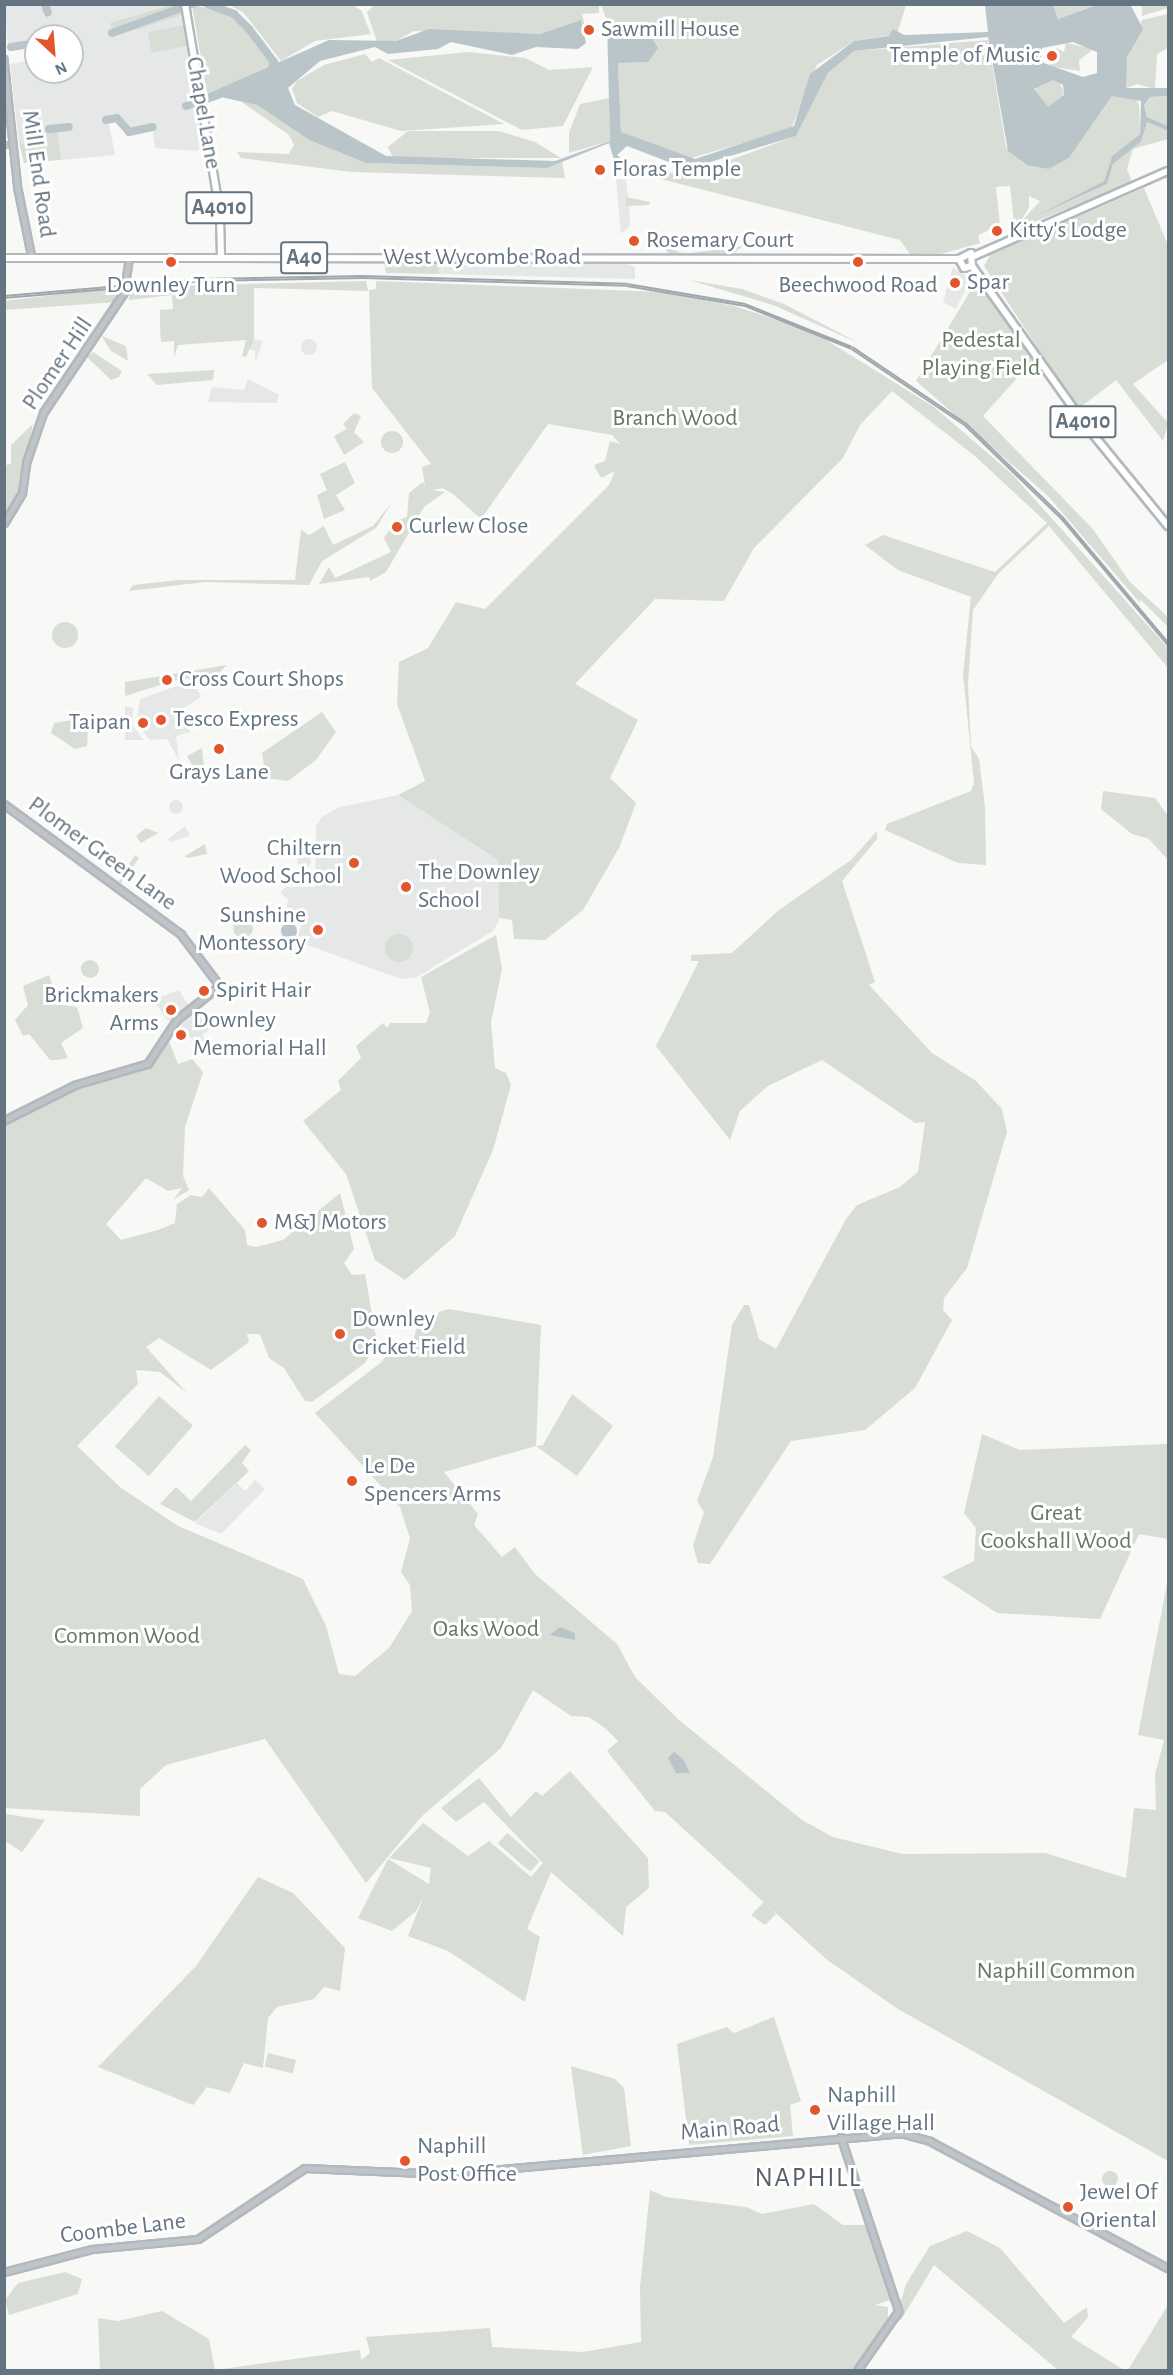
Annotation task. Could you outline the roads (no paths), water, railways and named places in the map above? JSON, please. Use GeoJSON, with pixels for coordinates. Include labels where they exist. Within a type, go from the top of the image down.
{"type":"FeatureCollection","features":[{"type":"Feature","properties":{"kind":"main road","name":"Chapel Lane"},"geometry":{"type":"LineString","coordinates":[[185,4],[220,213],[221,258]]}},
{"type":"Feature","properties":{"kind":"main road","name":"A40"},"geometry":{"type":"LineString","coordinates":[[972,266],[964,268],[959,259],[964,252],[974,256],[1168,171]]}},
{"type":"Feature","properties":{"kind":"main road"},"geometry":{"type":"LineString","coordinates":[[972,266],[974,256]]}},
{"type":"Feature","properties":{"kind":"main road","name":"West Wycombe Road"},"geometry":{"type":"LineString","coordinates":[[4,258],[959,259]]}},
{"type":"Feature","properties":{"kind":"main road","name":"A4010"},"geometry":{"type":"LineString","coordinates":[[972,266],[1075,411],[1168,526]]}},
{"type":"Feature","properties":{"kind":"street","name":"Mill End Road"},"geometry":{"type":"LineString","coordinates":[[4,59],[18,189],[32,258]]}},
{"type":"Feature","properties":{"kind":"street","name":"Plomer Hill"},"geometry":{"type":"LineString","coordinates":[[4,523],[22,493],[26,463],[43,413],[125,291],[129,258]]}},
{"type":"Feature","properties":{"kind":"street","name":"Plomer Green Lane"},"geometry":{"type":"LineString","coordinates":[[4,804],[181,934],[200,954],[220,989],[177,1020],[148,1064],[75,1085],[4,1121]]}},
{"type":"Feature","properties":{"kind":"street","name":"Main Road"},"geometry":{"type":"LineString","coordinates":[[300,2170],[446,2174],[901,2133],[921,2137],[1168,2268]]}},
{"type":"Feature","properties":{"kind":"street"},"geometry":{"type":"LineString","coordinates":[[841,2138],[899,2311],[858,2370]]}},
{"type":"Feature","properties":{"kind":"street","name":"Coombe Lane"},"geometry":{"type":"LineString","coordinates":[[4,2272],[92,2249],[198,2239],[300,2170]]}},
{"type":"Feature","properties":{"kind":"waterway"},"geometry":{"type":"LineString","coordinates":[[45,4],[48,13]]}},
{"type":"Feature","properties":{"kind":"waterway"},"geometry":{"type":"LineString","coordinates":[[112,33],[192,4]]}},
{"type":"Feature","properties":{"kind":"waterway"},"geometry":{"type":"LineString","coordinates":[[207,4],[234,14],[249,29],[274,62],[271,71]]}},
{"type":"Feature","properties":{"kind":"waterway"},"geometry":{"type":"LineString","coordinates":[[11,47],[24,45]]}},
{"type":"Feature","properties":{"kind":"waterway"},"geometry":{"type":"LineString","coordinates":[[186,106],[218,95]]}},
{"type":"Feature","properties":{"kind":"waterway"},"geometry":{"type":"LineString","coordinates":[[106,120],[117,118],[129,132],[152,127]]}},
{"type":"Feature","properties":{"kind":"waterway"},"geometry":{"type":"LineString","coordinates":[[49,129],[69,127]]}},
{"type":"Feature","properties":{"kind":"waterway"},"geometry":{"type":"LineString","coordinates":[[4,145],[11,145]]}},
{"type":"Feature","properties":{"kind":"railway"},"geometry":{"type":"LineString","coordinates":[[4,297],[202,280],[363,277],[627,285],[745,305],[852,348],[966,425],[1062,518],[1168,644]]}},
{"type":"Feature","properties":{"kind":"place","name":"Sawmill House"},"geometry":{"type":"Point","coordinates":[589,30]}},
{"type":"Feature","properties":{"kind":"place","name":"Temple of Music"},"geometry":{"type":"Point","coordinates":[1052,56]}},
{"type":"Feature","properties":{"kind":"place","name":"Floras Temple"},"geometry":{"type":"Point","coordinates":[600,170]}},
{"type":"Feature","properties":{"kind":"place","name":"Kitty's Lodge"},"geometry":{"type":"Point","coordinates":[997,231]}},
{"type":"Feature","properties":{"kind":"place","name":"Rosemary Court"},"geometry":{"type":"Point","coordinates":[634,241]}},
{"type":"Feature","properties":{"kind":"place","name":"Downley Turn"},"geometry":{"type":"Point","coordinates":[171,262]}},
{"type":"Feature","properties":{"kind":"place","name":"Beechwood Road"},"geometry":{"type":"Point","coordinates":[858,262]}},
{"type":"Feature","properties":{"kind":"place","name":"Spar"},"geometry":{"type":"Point","coordinates":[955,283]}},
{"type":"Feature","properties":{"kind":"place","name":"Curlew Close"},"geometry":{"type":"Point","coordinates":[397,527]}},
{"type":"Feature","properties":{"kind":"place","name":"Cross Court Shops"},"geometry":{"type":"Point","coordinates":[167,680]}},
{"type":"Feature","properties":{"kind":"place","name":"Tesco Express"},"geometry":{"type":"Point","coordinates":[161,720]}},
{"type":"Feature","properties":{"kind":"place","name":"Taipan"},"geometry":{"type":"Point","coordinates":[143,723]}},
{"type":"Feature","properties":{"kind":"place","name":"Grays Lane"},"geometry":{"type":"Point","coordinates":[219,749]}},
{"type":"Feature","properties":{"kind":"place","name":"Chiltern Wood School"},"geometry":{"type":"Point","coordinates":[354,863]}},
{"type":"Feature","properties":{"kind":"place","name":"The Downley School"},"geometry":{"type":"Point","coordinates":[406,887]}},
{"type":"Feature","properties":{"kind":"place","name":"Sunshine Montessory"},"geometry":{"type":"Point","coordinates":[318,930]}},
{"type":"Feature","properties":{"kind":"place","name":"Spirit Hair"},"geometry":{"type":"Point","coordinates":[204,991]}},
{"type":"Feature","properties":{"kind":"place","name":"Brickmakers Arms"},"geometry":{"type":"Point","coordinates":[171,1010]}},
{"type":"Feature","properties":{"kind":"place","name":"Downley Memorial Hall"},"geometry":{"type":"Point","coordinates":[181,1035]}},
{"type":"Feature","properties":{"kind":"place","name":"M&J Motors"},"geometry":{"type":"Point","coordinates":[262,1223]}},
{"type":"Feature","properties":{"kind":"place","name":"Downley Cricket Field"},"geometry":{"type":"Point","coordinates":[340,1334]}},
{"type":"Feature","properties":{"kind":"place","name":"Le De Spencers Arms"},"geometry":{"type":"Point","coordinates":[352,1481]}},
{"type":"Feature","properties":{"kind":"place","name":"Naphill Village Hall"},"geometry":{"type":"Point","coordinates":[815,2110]}},
{"type":"Feature","properties":{"kind":"place","name":"Naphill Post Office"},"geometry":{"type":"Point","coordinates":[405,2161]}},
{"type":"Feature","properties":{"kind":"place","name":"Jewel Of Oriental"},"geometry":{"type":"Point","coordinates":[1068,2207]}},
{"type":"Feature","properties":{"kind":"district","name":"NAPHILL"},"geometry":{"type":"Point","coordinates":[808,2178]}},
{"type":"Feature","properties":{"kind":"park label","name":"Pedestal Playing Field"},"geometry":{"type":"Point","coordinates":[981,355]}},
{"type":"Feature","properties":{"kind":"park label","name":"Branch Wood"},"geometry":{"type":"Point","coordinates":[675,419]}},
{"type":"Feature","properties":{"kind":"park label","name":"Great Cookshall Wood"},"geometry":{"type":"Point","coordinates":[1056,1528]}},
{"type":"Feature","properties":{"kind":"park label","name":"Oaks Wood"},"geometry":{"type":"Point","coordinates":[486,1630]}},
{"type":"Feature","properties":{"kind":"park label","name":"Common Wood"},"geometry":{"type":"Point","coordinates":[127,1637]}},
{"type":"Feature","properties":{"kind":"park label","name":"Naphill Common"},"geometry":{"type":"Point","coordinates":[1056,1972]}}]}
